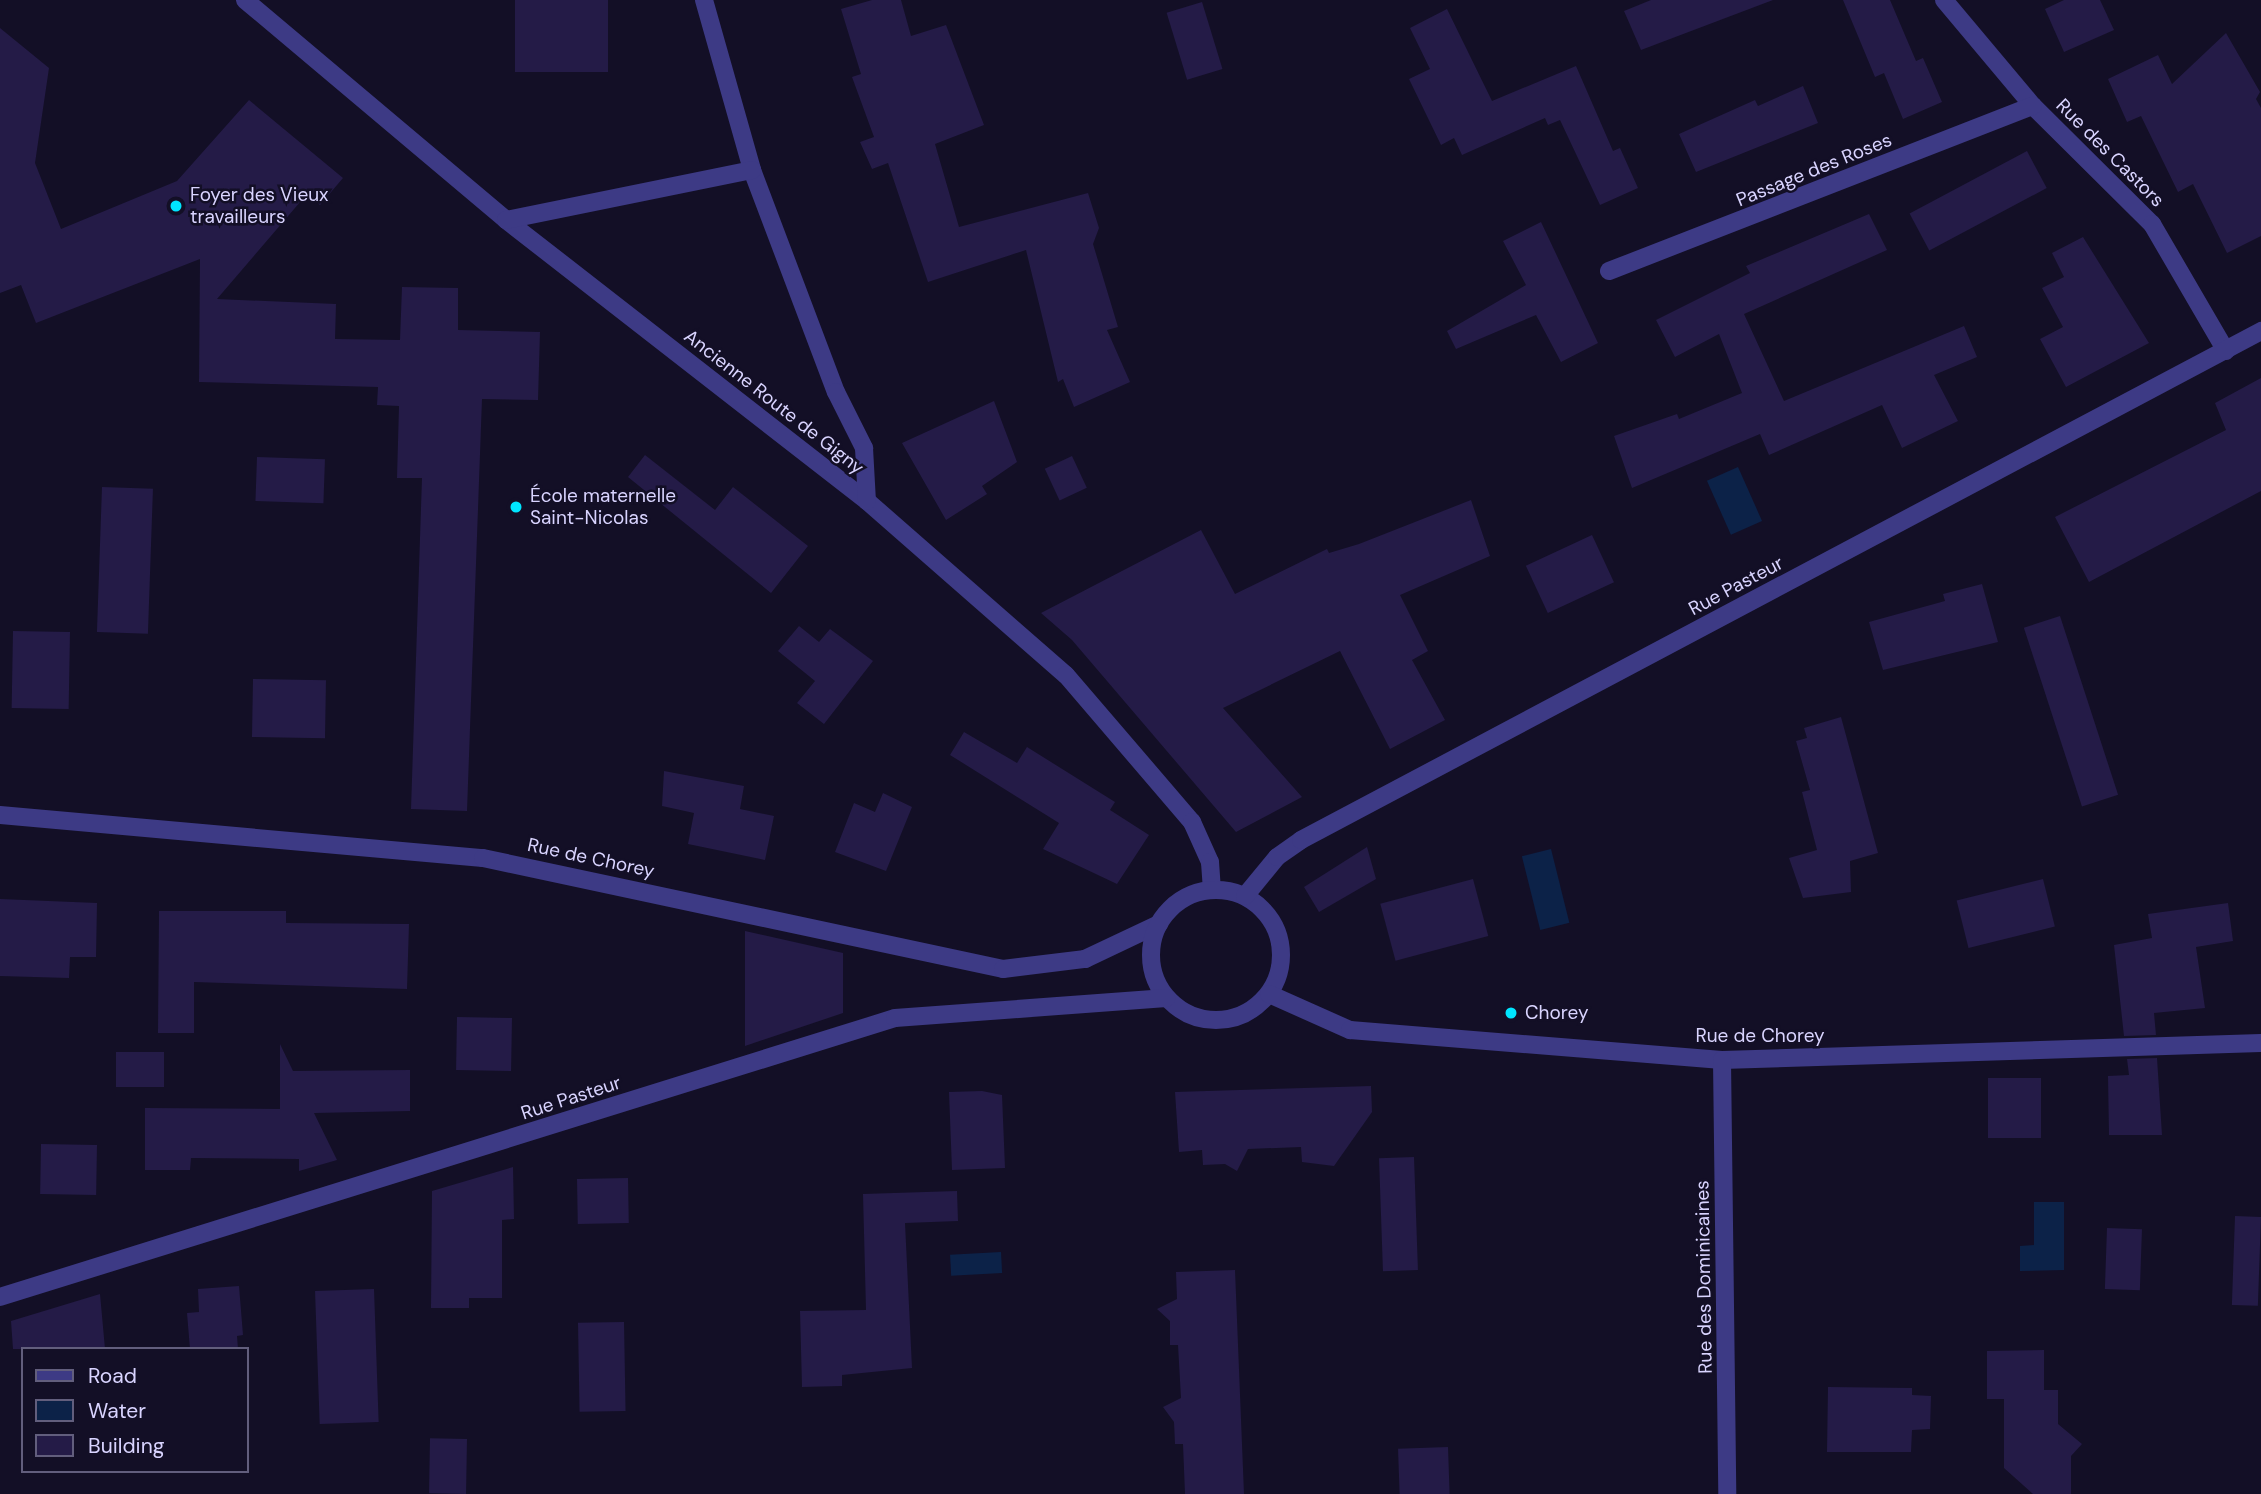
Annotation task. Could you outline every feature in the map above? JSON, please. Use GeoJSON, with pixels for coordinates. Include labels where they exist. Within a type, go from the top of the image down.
{"type":"FeatureCollection","features":[{"type":"Feature","properties":{"kind":"street","name":"Ancienne Route de Gigny"},"geometry":{"type":"LineString","coordinates":[[245,0],[270,8],[506,220],[867,501],[1066,675],[1170,791],[1210,862],[1212,890]]}},
{"type":"Feature","properties":{"kind":"street"},"geometry":{"type":"LineString","coordinates":[[704,0],[752,170],[836,392],[864,448],[867,501]]}},
{"type":"Feature","properties":{"kind":"street","name":"Rue des Castors"},"geometry":{"type":"LineString","coordinates":[[1944,0],[2034,106],[2152,224],[2226,351]]}},
{"type":"Feature","properties":{"kind":"street","name":"Passage des Roses"},"geometry":{"type":"LineString","coordinates":[[1609,271],[2034,106]]}},
{"type":"Feature","properties":{"kind":"street"},"geometry":{"type":"LineString","coordinates":[[506,220],[752,170]]}},
{"type":"Feature","properties":{"kind":"street","name":"Rue Pasteur"},"geometry":{"type":"LineString","coordinates":[[1245,896],[1277,857],[1301,840],[2261,331]]}},
{"type":"Feature","properties":{"kind":"street","name":"Rue de Chorey"},"geometry":{"type":"LineString","coordinates":[[0,815],[483,858],[1003,969],[1085,959],[1159,924]]}},
{"type":"Feature","properties":{"kind":"street"},"geometry":{"type":"LineString","coordinates":[[1212,890],[1245,896],[1267,914],[1280,939],[1280,968],[1269,994],[1244,1015],[1210,1021],[1166,998],[1151,954],[1159,924],[1181,900],[1212,890]]}},
{"type":"Feature","properties":{"kind":"street","name":"Rue de Chorey"},"geometry":{"type":"LineString","coordinates":[[1269,994],[1350,1030],[1721,1060],[2261,1043]]}},
{"type":"Feature","properties":{"kind":"street","name":"Rue Pasteur"},"geometry":{"type":"LineString","coordinates":[[0,1297],[895,1018],[1166,998]]}},
{"type":"Feature","properties":{"kind":"street","name":"Rue des Dominicaines"},"geometry":{"type":"LineString","coordinates":[[1721,1060],[1727,1494]]}},
{"type":"Feature","properties":{"kind":"water"},"geometry":{"type":"Polygon","coordinates":[[[1738,467],[1762,521],[1731,535],[1707,481],[1738,467]]]}},
{"type":"Feature","properties":{"kind":"water"},"geometry":{"type":"Polygon","coordinates":[[[1551,849],[1569,923],[1540,930],[1522,856],[1551,849]]]}},
{"type":"Feature","properties":{"kind":"water"},"geometry":{"type":"Polygon","coordinates":[[[2034,1202],[2064,1202],[2064,1270],[2020,1271],[2020,1246],[2034,1245],[2034,1202]]]}},
{"type":"Feature","properties":{"kind":"water"},"geometry":{"type":"Polygon","coordinates":[[[1001,1252],[1002,1273],[951,1276],[950,1255],[1001,1252]]]}},
{"type":"Feature","properties":{"kind":"building"},"geometry":{"type":"Polygon","coordinates":[[[515,0],[608,0],[608,72],[515,72],[515,0]]]}},
{"type":"Feature","properties":{"kind":"building"},"geometry":{"type":"Polygon","coordinates":[[[872,0],[901,0],[911,36],[946,25],[984,125],[935,144],[959,227],[1088,193],[1099,228],[1093,244],[1118,327],[1107,330],[1130,382],[1074,407],[1063,379],[1058,382],[1026,250],[928,282],[888,163],[872,169],[860,142],[874,137],[852,77],[861,74],[841,9],[872,0]]]}},
{"type":"Feature","properties":{"kind":"building"},"geometry":{"type":"Polygon","coordinates":[[[1651,0],[1773,0],[1641,50],[1624,11],[1651,0]]]}},
{"type":"Feature","properties":{"kind":"building"},"geometry":{"type":"Polygon","coordinates":[[[1843,0],[1890,0],[1916,61],[1923,58],[1942,102],[1903,119],[1884,73],[1875,77],[1843,0]]]}},
{"type":"Feature","properties":{"kind":"building"},"geometry":{"type":"Polygon","coordinates":[[[2064,0],[2100,0],[2114,30],[2064,52],[2045,9],[2064,0]]]}},
{"type":"Feature","properties":{"kind":"building"},"geometry":{"type":"Polygon","coordinates":[[[1202,2],[1222,69],[1187,80],[1167,13],[1202,2]]]}},
{"type":"Feature","properties":{"kind":"building"},"geometry":{"type":"Polygon","coordinates":[[[1447,9],[1492,101],[1576,66],[1613,151],[1620,148],[1638,188],[1600,205],[1560,120],[1548,125],[1545,118],[1462,155],[1454,138],[1441,145],[1409,79],[1430,69],[1410,28],[1447,9]]]}},
{"type":"Feature","properties":{"kind":"building"},"geometry":{"type":"Polygon","coordinates":[[[0,28],[49,68],[35,163],[61,229],[177,181],[249,100],[343,178],[320,205],[307,194],[217,299],[336,304],[335,339],[400,340],[402,287],[458,288],[458,330],[540,332],[538,400],[482,399],[467,811],[411,809],[422,478],[397,478],[399,406],[377,405],[378,387],[199,382],[200,259],[36,323],[21,285],[0,293],[0,28]]]}},
{"type":"Feature","properties":{"kind":"building"},"geometry":{"type":"Polygon","coordinates":[[[2226,33],[2260,92],[2256,99],[2261,108],[2261,236],[2227,253],[2193,184],[2178,192],[2141,116],[2127,122],[2108,79],[2158,55],[2172,84],[2226,33]]]}},
{"type":"Feature","properties":{"kind":"building"},"geometry":{"type":"Polygon","coordinates":[[[1803,86],[1818,123],[1696,172],[1679,134],[1755,100],[1758,106],[1803,86]]]}},
{"type":"Feature","properties":{"kind":"building"},"geometry":{"type":"Polygon","coordinates":[[[2027,151],[2047,188],[1929,251],[1910,213],[2027,151]]]}},
{"type":"Feature","properties":{"kind":"building"},"geometry":{"type":"Polygon","coordinates":[[[1869,214],[1887,250],[1744,314],[1784,401],[1964,326],[1977,357],[1934,375],[1958,421],[1902,448],[1882,405],[1769,455],[1760,434],[1632,488],[1614,436],[1677,414],[1679,419],[1742,393],[1719,334],[1675,357],[1656,320],[1750,273],[1746,266],[1869,214]]]}},
{"type":"Feature","properties":{"kind":"building"},"geometry":{"type":"Polygon","coordinates":[[[1541,222],[1598,343],[1561,362],[1536,315],[1456,349],[1447,331],[1526,285],[1503,241],[1541,222]]]}},
{"type":"Feature","properties":{"kind":"building"},"geometry":{"type":"Polygon","coordinates":[[[2083,237],[2149,343],[2066,387],[2040,339],[2063,327],[2042,288],[2064,277],[2052,253],[2083,237]]]}},
{"type":"Feature","properties":{"kind":"building"},"geometry":{"type":"Polygon","coordinates":[[[2261,378],[2261,491],[2089,582],[2055,517],[2226,430],[2215,403],[2261,378]]]}},
{"type":"Feature","properties":{"kind":"building"},"geometry":{"type":"Polygon","coordinates":[[[994,401],[1017,462],[982,486],[987,494],[946,520],[902,443],[994,401]]]}},
{"type":"Feature","properties":{"kind":"building"},"geometry":{"type":"Polygon","coordinates":[[[645,455],[715,510],[733,487],[808,546],[771,593],[628,477],[645,455]]]}},
{"type":"Feature","properties":{"kind":"building"},"geometry":{"type":"Polygon","coordinates":[[[1072,456],[1087,488],[1060,500],[1045,469],[1072,456]]]}},
{"type":"Feature","properties":{"kind":"building"},"geometry":{"type":"Polygon","coordinates":[[[257,457],[325,459],[323,503],[255,501],[257,457]]]}},
{"type":"Feature","properties":{"kind":"building"},"geometry":{"type":"Polygon","coordinates":[[[102,487],[153,489],[148,634],[97,632],[102,487]]]}},
{"type":"Feature","properties":{"kind":"building"},"geometry":{"type":"Polygon","coordinates":[[[1471,500],[1490,556],[1400,595],[1428,651],[1412,660],[1445,720],[1390,749],[1340,651],[1223,708],[1302,797],[1236,832],[1072,640],[1041,613],[1201,530],[1235,594],[1327,549],[1329,553],[1359,544],[1471,500]]]}},
{"type":"Feature","properties":{"kind":"building"},"geometry":{"type":"Polygon","coordinates":[[[1592,535],[1614,582],[1548,613],[1526,566],[1592,535]]]}},
{"type":"Feature","properties":{"kind":"building"},"geometry":{"type":"Polygon","coordinates":[[[1982,584],[1998,642],[1883,670],[1869,622],[1945,601],[1943,594],[1982,584]]]}},
{"type":"Feature","properties":{"kind":"building"},"geometry":{"type":"Polygon","coordinates":[[[2060,616],[2118,795],[2082,807],[2024,628],[2060,616]]]}},
{"type":"Feature","properties":{"kind":"building"},"geometry":{"type":"Polygon","coordinates":[[[799,626],[819,642],[830,629],[873,661],[824,724],[797,703],[815,681],[778,651],[799,626]]]}},
{"type":"Feature","properties":{"kind":"building"},"geometry":{"type":"Polygon","coordinates":[[[13,631],[70,632],[69,709],[12,708],[13,631]]]}},
{"type":"Feature","properties":{"kind":"building"},"geometry":{"type":"Polygon","coordinates":[[[253,679],[326,680],[325,738],[252,737],[253,679]]]}},
{"type":"Feature","properties":{"kind":"building"},"geometry":{"type":"Polygon","coordinates":[[[1841,717],[1878,853],[1850,861],[1851,892],[1803,898],[1789,858],[1817,850],[1802,792],[1810,790],[1796,741],[1807,738],[1804,728],[1841,717]]]}},
{"type":"Feature","properties":{"kind":"building"},"geometry":{"type":"Polygon","coordinates":[[[964,732],[1017,763],[1027,747],[1115,802],[1110,810],[1149,835],[1117,884],[1043,849],[1059,823],[950,755],[964,732]]]}},
{"type":"Feature","properties":{"kind":"building"},"geometry":{"type":"Polygon","coordinates":[[[664,771],[744,786],[740,809],[774,816],[765,860],[688,844],[694,813],[662,806],[664,771]]]}},
{"type":"Feature","properties":{"kind":"building"},"geometry":{"type":"Polygon","coordinates":[[[883,793],[912,807],[886,871],[835,852],[854,803],[875,812],[883,793]]]}},
{"type":"Feature","properties":{"kind":"building"},"geometry":{"type":"Polygon","coordinates":[[[1367,847],[1376,879],[1319,912],[1304,887],[1367,847]]]}},
{"type":"Feature","properties":{"kind":"building"},"geometry":{"type":"Polygon","coordinates":[[[1473,879],[1488,936],[1396,961],[1380,904],[1473,879]]]}},
{"type":"Feature","properties":{"kind":"building"},"geometry":{"type":"Polygon","coordinates":[[[2043,879],[2055,927],[1968,948],[1957,901],[2043,879]]]}},
{"type":"Feature","properties":{"kind":"building"},"geometry":{"type":"Polygon","coordinates":[[[0,899],[97,903],[96,957],[70,957],[69,978],[0,976],[0,899]]]}},
{"type":"Feature","properties":{"kind":"building"},"geometry":{"type":"Polygon","coordinates":[[[2228,903],[2233,941],[2196,947],[2205,1008],[2154,1013],[2156,1035],[2124,1036],[2114,945],[2152,938],[2148,914],[2228,903]]]}},
{"type":"Feature","properties":{"kind":"building"},"geometry":{"type":"Polygon","coordinates":[[[159,911],[286,911],[286,923],[409,924],[407,989],[194,982],[194,1033],[158,1033],[159,911]]]}},
{"type":"Feature","properties":{"kind":"building"},"geometry":{"type":"Polygon","coordinates":[[[745,931],[843,953],[843,1013],[745,1046],[745,931]]]}},
{"type":"Feature","properties":{"kind":"building"},"geometry":{"type":"Polygon","coordinates":[[[457,1017],[512,1018],[511,1071],[456,1070],[457,1017]]]}},
{"type":"Feature","properties":{"kind":"building"},"geometry":{"type":"Polygon","coordinates":[[[280,1044],[293,1071],[410,1070],[410,1111],[314,1113],[337,1160],[299,1171],[299,1159],[191,1158],[190,1170],[145,1170],[145,1108],[280,1109],[280,1044]]]}},
{"type":"Feature","properties":{"kind":"building"},"geometry":{"type":"Polygon","coordinates":[[[116,1052],[164,1052],[164,1087],[116,1087],[116,1052]]]}},
{"type":"Feature","properties":{"kind":"building"},"geometry":{"type":"Polygon","coordinates":[[[2157,1058],[2162,1135],[2109,1135],[2108,1076],[2129,1075],[2127,1059],[2157,1058]]]}},
{"type":"Feature","properties":{"kind":"building"},"geometry":{"type":"Polygon","coordinates":[[[1988,1078],[2041,1078],[2041,1138],[1988,1138],[1988,1078]]]}},
{"type":"Feature","properties":{"kind":"building"},"geometry":{"type":"Polygon","coordinates":[[[1371,1086],[1372,1112],[1334,1166],[1302,1162],[1301,1147],[1248,1149],[1237,1171],[1225,1164],[1203,1165],[1202,1150],[1179,1152],[1175,1092],[1371,1086]]]}},
{"type":"Feature","properties":{"kind":"building"},"geometry":{"type":"Polygon","coordinates":[[[982,1091],[1002,1095],[1005,1168],[952,1170],[949,1092],[982,1091]]]}},
{"type":"Feature","properties":{"kind":"building"},"geometry":{"type":"Polygon","coordinates":[[[41,1144],[97,1145],[96,1195],[40,1194],[41,1144]]]}},
{"type":"Feature","properties":{"kind":"building"},"geometry":{"type":"Polygon","coordinates":[[[1414,1157],[1418,1270],[1383,1271],[1379,1158],[1414,1157]]]}},
{"type":"Feature","properties":{"kind":"building"},"geometry":{"type":"Polygon","coordinates":[[[513,1167],[514,1219],[502,1220],[502,1298],[469,1298],[469,1308],[431,1308],[432,1191],[513,1167]]]}},
{"type":"Feature","properties":{"kind":"building"},"geometry":{"type":"Polygon","coordinates":[[[628,1178],[629,1223],[578,1224],[577,1179],[628,1178]]]}},
{"type":"Feature","properties":{"kind":"building"},"geometry":{"type":"Polygon","coordinates":[[[957,1191],[958,1221],[905,1223],[912,1368],[842,1375],[842,1386],[802,1387],[800,1311],[866,1310],[863,1194],[957,1191]]]}},
{"type":"Feature","properties":{"kind":"building"},"geometry":{"type":"Polygon","coordinates":[[[2235,1216],[2261,1217],[2258,1306],[2232,1305],[2235,1216]]]}},
{"type":"Feature","properties":{"kind":"building"},"geometry":{"type":"Polygon","coordinates":[[[2107,1228],[2142,1229],[2140,1290],[2105,1289],[2107,1228]]]}},
{"type":"Feature","properties":{"kind":"building"},"geometry":{"type":"Polygon","coordinates":[[[1235,1270],[1244,1494],[1185,1494],[1183,1444],[1175,1444],[1174,1422],[1163,1407],[1181,1398],[1178,1345],[1170,1345],[1170,1321],[1157,1309],[1177,1299],[1176,1272],[1235,1270]]]}},
{"type":"Feature","properties":{"kind":"building"},"geometry":{"type":"Polygon","coordinates":[[[239,1286],[243,1335],[237,1336],[238,1347],[190,1347],[187,1313],[199,1312],[198,1289],[239,1286]]]}},
{"type":"Feature","properties":{"kind":"building"},"geometry":{"type":"Polygon","coordinates":[[[374,1289],[379,1422],[320,1424],[315,1291],[374,1289]]]}},
{"type":"Feature","properties":{"kind":"building"},"geometry":{"type":"Polygon","coordinates":[[[100,1294],[105,1347],[13,1349],[11,1321],[100,1294]]]}},
{"type":"Feature","properties":{"kind":"building"},"geometry":{"type":"Polygon","coordinates":[[[624,1322],[626,1411],[580,1412],[578,1323],[624,1322]]]}},
{"type":"Feature","properties":{"kind":"building"},"geometry":{"type":"Polygon","coordinates":[[[2044,1350],[2044,1390],[2058,1390],[2058,1424],[2082,1444],[2071,1456],[2071,1494],[2033,1494],[2004,1468],[2004,1399],[1987,1399],[1987,1351],[2044,1350]]]}},
{"type":"Feature","properties":{"kind":"building"},"geometry":{"type":"Polygon","coordinates":[[[1828,1387],[1912,1388],[1912,1395],[1931,1396],[1930,1429],[1912,1430],[1911,1452],[1827,1452],[1828,1387]]]}},
{"type":"Feature","properties":{"kind":"building"},"geometry":{"type":"Polygon","coordinates":[[[430,1438],[467,1439],[466,1494],[429,1493],[430,1438]]]}},
{"type":"Feature","properties":{"kind":"building"},"geometry":{"type":"Polygon","coordinates":[[[1448,1447],[1450,1494],[1400,1494],[1398,1449],[1448,1447]]]}},
{"type":"Feature","properties":{"kind":"place","name":"Foyer des Vieux travailleurs"},"geometry":{"type":"Point","coordinates":[176,206]}},
{"type":"Feature","properties":{"kind":"place","name":"École maternelle Saint-Nicolas"},"geometry":{"type":"Point","coordinates":[516,507]}},
{"type":"Feature","properties":{"kind":"place","name":"Chorey"},"geometry":{"type":"Point","coordinates":[1511,1013]}}]}
